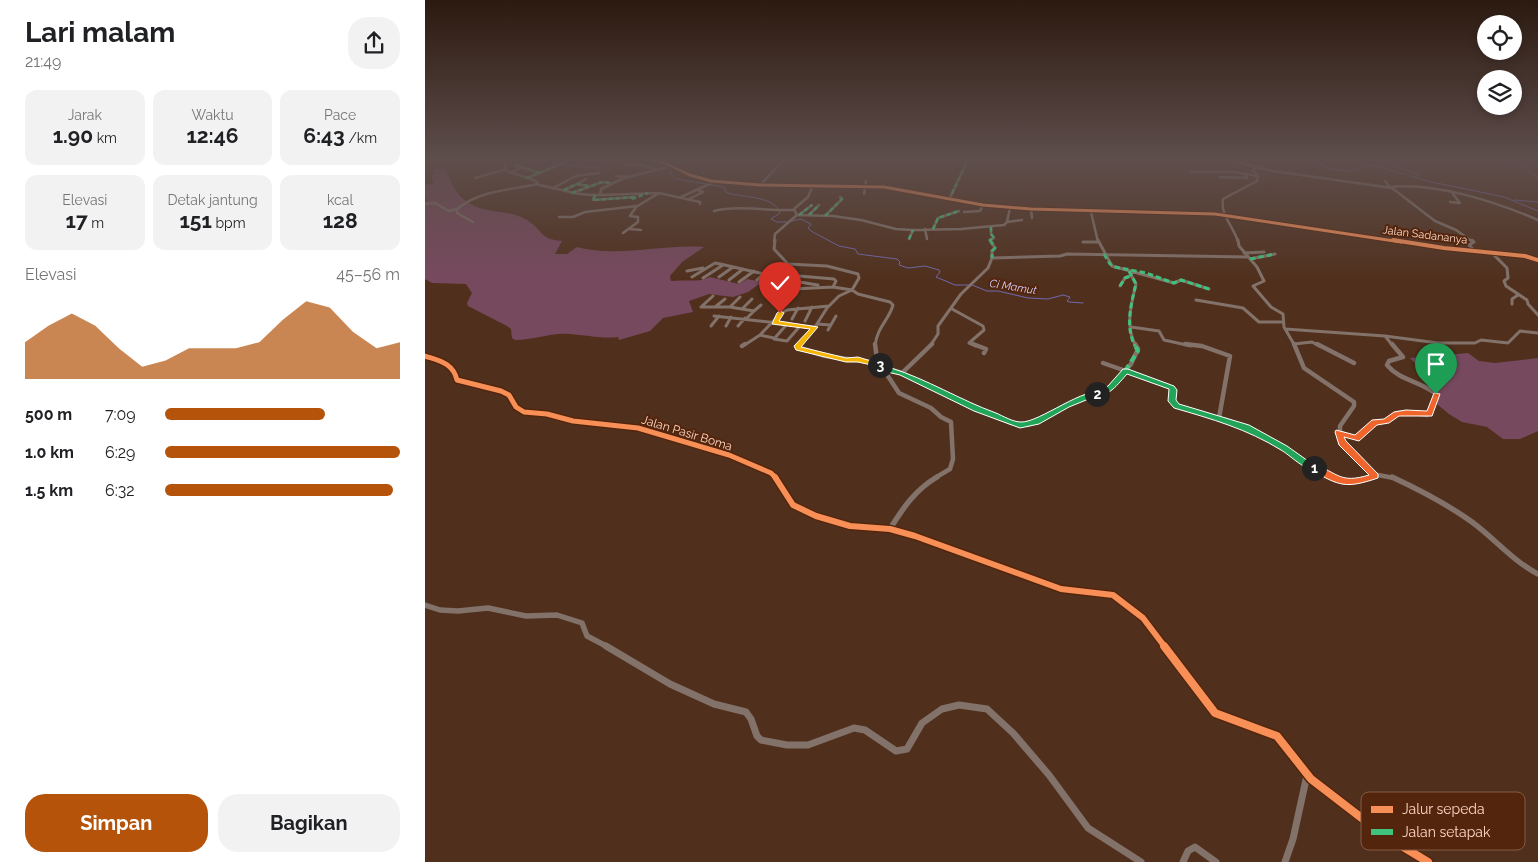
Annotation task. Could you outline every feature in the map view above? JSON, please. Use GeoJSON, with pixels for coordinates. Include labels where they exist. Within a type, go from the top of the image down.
{"type":"FeatureCollection","features":[{"type":"Feature","properties":{"kind":"street"},"geometry":{"type":"LineString","coordinates":[[425,204],[435,203],[449,211],[457,209],[465,200],[469,199]]}},
{"type":"Feature","properties":{"kind":"street"},"geometry":{"type":"LineString","coordinates":[[559,217],[568,218],[582,215],[586,212],[637,206],[648,199]]}},
{"type":"Feature","properties":{"kind":"street"},"geometry":{"type":"LineString","coordinates":[[690,199],[700,202],[700,204]]}},
{"type":"Feature","properties":{"kind":"street"},"geometry":{"type":"LineString","coordinates":[[714,211],[727,208],[793,210],[805,199]]}},
{"type":"Feature","properties":{"kind":"street"},"geometry":{"type":"LineString","coordinates":[[825,216],[842,199]]}},
{"type":"Feature","properties":{"kind":"street","name":"Jalan Sadananya"},"geometry":{"type":"LineString","coordinates":[[945,199],[1011,208],[1225,215],[1308,229],[1492,254],[1525,256],[1538,260]]}},
{"type":"Feature","properties":{"kind":"street"},"geometry":{"type":"LineString","coordinates":[[1223,199],[1222,204],[1225,215],[1244,253],[1257,267],[1265,281],[1253,286],[1271,307],[1283,314],[1285,329],[1294,344],[1304,368],[1355,403],[1340,426],[1339,432],[1342,442],[1375,476]]}},
{"type":"Feature","properties":{"kind":"street"},"geometry":{"type":"LineString","coordinates":[[1406,199],[1434,221],[1469,238],[1474,242],[1469,245],[1475,251]]}},
{"type":"Feature","properties":{"kind":"street"},"geometry":{"type":"LineString","coordinates":[[1450,202],[1460,203],[1457,199]]}},
{"type":"Feature","properties":{"kind":"street"},"geometry":{"type":"LineString","coordinates":[[1473,199],[1515,210],[1538,220]]}},
{"type":"Feature","properties":{"kind":"street"},"geometry":{"type":"LineString","coordinates":[[812,205],[787,222],[785,227],[775,234],[774,249],[786,262],[794,265],[827,266],[855,273],[859,275],[859,278],[853,290],[839,296],[829,306],[798,348],[846,360],[858,359],[881,365],[1011,423],[1027,425],[1037,422],[1066,405],[1107,390],[1121,378],[1138,351],[1130,336],[1131,304],[1136,284],[1129,271]]}},
{"type":"Feature","properties":{"kind":"street"},"geometry":{"type":"LineString","coordinates":[[809,215],[819,205]]}},
{"type":"Feature","properties":{"kind":"street"},"geometry":{"type":"LineString","coordinates":[[964,212],[979,211],[983,205]]}},
{"type":"Feature","properties":{"kind":"street"},"geometry":{"type":"LineString","coordinates":[[623,233],[639,221],[637,216],[630,216],[637,206]]}},
{"type":"Feature","properties":{"kind":"street"},"geometry":{"type":"LineString","coordinates":[[1007,222],[1011,208]]}},
{"type":"Feature","properties":{"kind":"street"},"geometry":{"type":"LineString","coordinates":[[457,209],[459,216],[473,222]]}},
{"type":"Feature","properties":{"kind":"street"},"geometry":{"type":"LineString","coordinates":[[1031,209],[1032,218]]}},
{"type":"Feature","properties":{"kind":"street"},"geometry":{"type":"LineString","coordinates":[[793,210],[798,215],[861,220],[897,229],[913,230],[961,229],[1004,225],[1007,222],[1022,220]]}},
{"type":"Feature","properties":{"kind":"street"},"geometry":{"type":"LineString","coordinates":[[933,229],[938,218],[959,211]]}},
{"type":"Feature","properties":{"kind":"street"},"geometry":{"type":"LineString","coordinates":[[1091,212],[1098,242],[1112,266],[1146,273],[1173,282],[1181,280],[1196,287],[1207,289],[1208,286],[1200,282]]}},
{"type":"Feature","properties":{"kind":"street"},"geometry":{"type":"LineString","coordinates":[[902,373],[932,344],[936,339],[938,326],[952,310],[961,294],[988,268],[992,258],[992,251],[995,248],[989,240],[993,238],[991,226]]}},
{"type":"Feature","properties":{"kind":"street"},"geometry":{"type":"LineString","coordinates":[[630,228],[641,230]]}},
{"type":"Feature","properties":{"kind":"street"},"geometry":{"type":"LineString","coordinates":[[925,229],[927,239]]}},
{"type":"Feature","properties":{"kind":"street"},"geometry":{"type":"LineString","coordinates":[[909,239],[913,230]]}},
{"type":"Feature","properties":{"kind":"street"},"geometry":{"type":"LineString","coordinates":[[1083,242],[1098,242]]}},
{"type":"Feature","properties":{"kind":"street"},"geometry":{"type":"LineString","coordinates":[[1244,253],[1264,252]]}},
{"type":"Feature","properties":{"kind":"street"},"geometry":{"type":"LineString","coordinates":[[992,258],[1104,254],[1249,258],[1275,254]]}},
{"type":"Feature","properties":{"kind":"street"},"geometry":{"type":"LineString","coordinates":[[1492,254],[1507,269],[1508,279],[1504,281],[1506,286],[1527,300],[1528,304],[1538,315]]}},
{"type":"Feature","properties":{"kind":"street"},"geometry":{"type":"LineString","coordinates":[[692,277],[713,263],[765,273],[793,282],[827,287]]}},
{"type":"Feature","properties":{"kind":"street"},"geometry":{"type":"LineString","coordinates":[[703,278],[723,265]]}},
{"type":"Feature","properties":{"kind":"street"},"geometry":{"type":"LineString","coordinates":[[719,277],[733,267]]}},
{"type":"Feature","properties":{"kind":"street"},"geometry":{"type":"LineString","coordinates":[[687,271],[704,268]]}},
{"type":"Feature","properties":{"kind":"street"},"geometry":{"type":"LineString","coordinates":[[729,280],[743,269]]}},
{"type":"Feature","properties":{"kind":"street"},"geometry":{"type":"LineString","coordinates":[[739,282],[754,271]]}},
{"type":"Feature","properties":{"kind":"street"},"geometry":{"type":"LineString","coordinates":[[757,280],[765,273]]}},
{"type":"Feature","properties":{"kind":"street"},"geometry":{"type":"LineString","coordinates":[[763,286],[776,276]]}},
{"type":"Feature","properties":{"kind":"street"},"geometry":{"type":"LineString","coordinates":[[793,282],[798,276],[833,279],[836,281],[833,287]]}},
{"type":"Feature","properties":{"kind":"street"},"geometry":{"type":"LineString","coordinates":[[1120,286],[1125,278],[1130,276]]}},
{"type":"Feature","properties":{"kind":"street"},"geometry":{"type":"LineString","coordinates":[[801,289],[803,284]]}},
{"type":"Feature","properties":{"kind":"street"},"geometry":{"type":"LineString","coordinates":[[793,289],[833,287],[853,290],[858,294],[886,301],[893,306],[875,335],[875,347],[883,373],[894,383],[899,393],[931,408],[941,418],[951,422],[953,459],[950,469],[923,485],[906,504],[890,529]]}},
{"type":"Feature","properties":{"kind":"street"},"geometry":{"type":"LineString","coordinates":[[875,298],[877,292]]}},
{"type":"Feature","properties":{"kind":"street"},"geometry":{"type":"LineString","coordinates":[[1512,304],[1512,299],[1519,295]]}},
{"type":"Feature","properties":{"kind":"street"},"geometry":{"type":"LineString","coordinates":[[713,296],[701,307],[730,307],[754,311]]}},
{"type":"Feature","properties":{"kind":"street"},"geometry":{"type":"LineString","coordinates":[[730,307],[740,297]]}},
{"type":"Feature","properties":{"kind":"street"},"geometry":{"type":"LineString","coordinates":[[715,307],[725,298]]}},
{"type":"Feature","properties":{"kind":"street"},"geometry":{"type":"LineString","coordinates":[[742,309],[752,299]]}},
{"type":"Feature","properties":{"kind":"street"},"geometry":{"type":"LineString","coordinates":[[1197,300],[1243,308],[1261,322],[1283,322]]}},
{"type":"Feature","properties":{"kind":"street"},"geometry":{"type":"LineString","coordinates":[[738,326],[761,305]]}},
{"type":"Feature","properties":{"kind":"street"},"geometry":{"type":"LineString","coordinates":[[742,346],[760,335],[775,322],[780,313],[798,308],[829,306]]}},
{"type":"Feature","properties":{"kind":"street"},"geometry":{"type":"LineString","coordinates":[[805,321],[812,307]]}},
{"type":"Feature","properties":{"kind":"street"},"geometry":{"type":"LineString","coordinates":[[792,319],[798,308]]}},
{"type":"Feature","properties":{"kind":"street"},"geometry":{"type":"LineString","coordinates":[[952,310],[983,326],[984,330],[969,343],[985,348],[985,353]]}},
{"type":"Feature","properties":{"kind":"street"},"geometry":{"type":"LineString","coordinates":[[711,326],[716,316],[746,318],[800,326],[831,325]]}},
{"type":"Feature","properties":{"kind":"street"},"geometry":{"type":"LineString","coordinates":[[828,330],[836,316]]}},
{"type":"Feature","properties":{"kind":"street"},"geometry":{"type":"LineString","coordinates":[[726,326],[731,317]]}},
{"type":"Feature","properties":{"kind":"street"},"geometry":{"type":"LineString","coordinates":[[774,338],[787,324]]}},
{"type":"Feature","properties":{"kind":"street"},"geometry":{"type":"LineString","coordinates":[[760,335],[786,341],[800,326]]}},
{"type":"Feature","properties":{"kind":"street"},"geometry":{"type":"LineString","coordinates":[[1131,327],[1159,331],[1163,339],[1191,346],[1202,346],[1230,356],[1219,418]]}},
{"type":"Feature","properties":{"kind":"street"},"geometry":{"type":"LineString","coordinates":[[1285,329],[1385,336],[1438,343],[1476,342],[1481,340],[1509,342],[1516,332],[1520,330],[1538,333]]}},
{"type":"Feature","properties":{"kind":"street"},"geometry":{"type":"LineString","coordinates":[[1339,432],[1356,438],[1374,422],[1386,421],[1397,413],[1406,412],[1427,415],[1431,413],[1436,394],[1433,390],[1401,377],[1389,369],[1388,362],[1403,356],[1385,336]]}},
{"type":"Feature","properties":{"kind":"street"},"geometry":{"type":"LineString","coordinates":[[1294,344],[1312,342],[1354,363]]}},
{"type":"Feature","properties":{"kind":"street","name":"Jalan Pasir Boma"},"geometry":{"type":"LineString","coordinates":[[425,356],[449,365],[455,371],[457,380],[501,391],[509,395],[516,407],[524,412],[547,414],[573,421],[638,428],[729,456],[771,473],[779,481],[788,500],[801,510],[838,523],[890,529],[941,545],[1061,589],[1104,594],[1121,600],[1143,618],[1215,713],[1227,720],[1265,730],[1277,736],[1307,775],[1361,817]]}},
{"type":"Feature","properties":{"kind":"street"},"geometry":{"type":"LineString","coordinates":[[1103,364],[1171,388],[1173,390],[1172,401],[1177,406],[1219,418],[1255,432],[1335,480],[1358,482],[1375,476],[1390,476],[1433,497],[1473,523],[1523,566],[1538,574]]}},
{"type":"Feature","properties":{"kind":"street"},"geometry":{"type":"LineString","coordinates":[[425,605],[440,610],[458,611],[488,608],[526,616],[557,615],[582,623],[587,636],[625,656],[663,681],[714,704],[746,712],[751,719],[757,736],[761,740],[774,743],[808,745],[842,730],[854,728],[865,730],[896,751],[901,751],[909,746],[922,723],[939,710],[959,705],[987,709],[1013,733],[1049,775],[1088,828],[1141,862]]}},
{"type":"Feature","properties":{"kind":"street"},"geometry":{"type":"LineString","coordinates":[[1285,862],[1293,839],[1307,775]]}},
{"type":"Feature","properties":{"kind":"street"},"geometry":{"type":"LineString","coordinates":[[1183,862],[1188,851],[1195,847],[1216,862]]}},
{"type":"Feature","properties":{"kind":"street","name":"Jalan Pasir Boma"},"geometry":{"type":"LineString","coordinates":[[1408,850],[1428,862]]}},
{"type":"Feature","properties":{"kind":"shaded area"},"geometry":{"type":"Polygon","coordinates":[[[426,199],[464,199],[484,209],[519,216],[527,220],[545,236],[562,241],[555,254],[567,254],[577,247],[592,250],[624,251],[672,247],[704,247],[682,262],[670,276],[671,281],[706,279],[710,277],[739,284],[747,279],[762,282],[748,292],[733,297],[709,294],[689,301],[693,312],[663,318],[650,331],[619,340],[618,337],[563,334],[515,340],[512,338],[511,329],[507,326],[468,306],[467,303],[472,293],[466,284],[432,283],[425,279],[425,202],[426,199]]]}},
{"type":"Feature","properties":{"kind":"shaded area"},"geometry":{"type":"Polygon","coordinates":[[[1468,353],[1479,361],[1495,363],[1538,358],[1538,431],[1520,439],[1503,439],[1487,427],[1462,422],[1432,400],[1436,385],[1410,358],[1468,353]]]}},
{"type":"Feature","properties":{"kind":"waterway","name":"Ci Mamut"},"geometry":{"type":"LineString","coordinates":[[760,199],[772,204],[780,213],[771,219],[777,222],[789,222]]}},
{"type":"Feature","properties":{"kind":"waterway"},"geometry":{"type":"LineString","coordinates":[[1509,199],[1538,211]]}},
{"type":"Feature","properties":{"kind":"waterway"},"geometry":{"type":"LineString","coordinates":[[1514,200],[1538,202]]}},
{"type":"Feature","properties":{"kind":"waterway","name":"Ci Mamut"},"geometry":{"type":"LineString","coordinates":[[792,221],[801,219],[811,224],[808,228],[811,231],[839,246],[855,249],[858,254],[897,259],[900,262],[899,265],[908,268],[925,266],[939,270],[940,272],[936,277],[955,285],[972,285],[987,291],[998,291],[1028,298],[1048,299],[1063,295],[1070,297],[1067,301],[1069,302],[1083,303]]}},
{"type":"Feature","properties":{"kind":"marked path"},"geometry":{"type":"LineString","coordinates":[[593,199],[604,199]]}},
{"type":"Feature","properties":{"kind":"marked path"},"geometry":{"type":"LineString","coordinates":[[825,216],[842,199]]}},
{"type":"Feature","properties":{"kind":"marked path"},"geometry":{"type":"LineString","coordinates":[[799,215],[812,205]]}},
{"type":"Feature","properties":{"kind":"marked path"},"geometry":{"type":"LineString","coordinates":[[809,215],[819,205]]}},
{"type":"Feature","properties":{"kind":"marked path"},"geometry":{"type":"LineString","coordinates":[[933,229],[938,218],[959,211]]}},
{"type":"Feature","properties":{"kind":"marked path"},"geometry":{"type":"LineString","coordinates":[[991,227],[991,234],[994,238],[990,240],[995,248],[992,251],[992,258]]}},
{"type":"Feature","properties":{"kind":"marked path"},"geometry":{"type":"LineString","coordinates":[[909,239],[913,230]]}},
{"type":"Feature","properties":{"kind":"marked path"},"geometry":{"type":"LineString","coordinates":[[1104,254],[1110,264],[1115,267],[1146,273],[1174,283],[1181,280],[1209,289]]}},
{"type":"Feature","properties":{"kind":"marked path"},"geometry":{"type":"LineString","coordinates":[[1250,259],[1275,254]]}},
{"type":"Feature","properties":{"kind":"marked path"},"geometry":{"type":"LineString","coordinates":[[1125,371],[1138,351],[1130,336],[1131,304],[1136,284],[1129,271]]}},
{"type":"Feature","properties":{"kind":"marked path"},"geometry":{"type":"LineString","coordinates":[[1120,286],[1125,278],[1130,276]]}},
{"type":"Feature","properties":{"kind":"cycle path"},"geometry":{"type":"LineString","coordinates":[[951,199],[983,205],[1031,209],[1215,214],[1444,248],[1525,256],[1538,260]]}},
{"type":"Feature","properties":{"kind":"cycle path"},"geometry":{"type":"LineString","coordinates":[[425,356],[450,365],[455,371],[457,380],[501,391],[509,395],[516,407],[524,412],[547,414],[573,421],[638,428],[729,455],[771,473],[779,481],[793,505],[816,516],[850,526],[890,529],[915,536],[1061,589],[1113,595],[1143,618],[1215,713],[1277,736],[1311,779],[1361,818]]}},
{"type":"Feature","properties":{"kind":"cycle path"},"geometry":{"type":"LineString","coordinates":[[1408,850],[1428,862]]}},
{"type":"Feature","properties":{"kind":"route"},"geometry":{"type":"LineString","coordinates":[[780,313],[775,322],[815,327],[798,348],[846,360],[858,359],[879,363],[885,369],[902,373],[976,409],[1020,425],[1037,422],[1066,405],[1107,390],[1121,378],[1125,371],[1173,389],[1172,401],[1177,406],[1246,427],[1284,448],[1330,478],[1340,482],[1358,482],[1375,476],[1342,442],[1339,432],[1356,438],[1374,422],[1386,421],[1397,413],[1429,414],[1437,397],[1436,394]]}}]}
